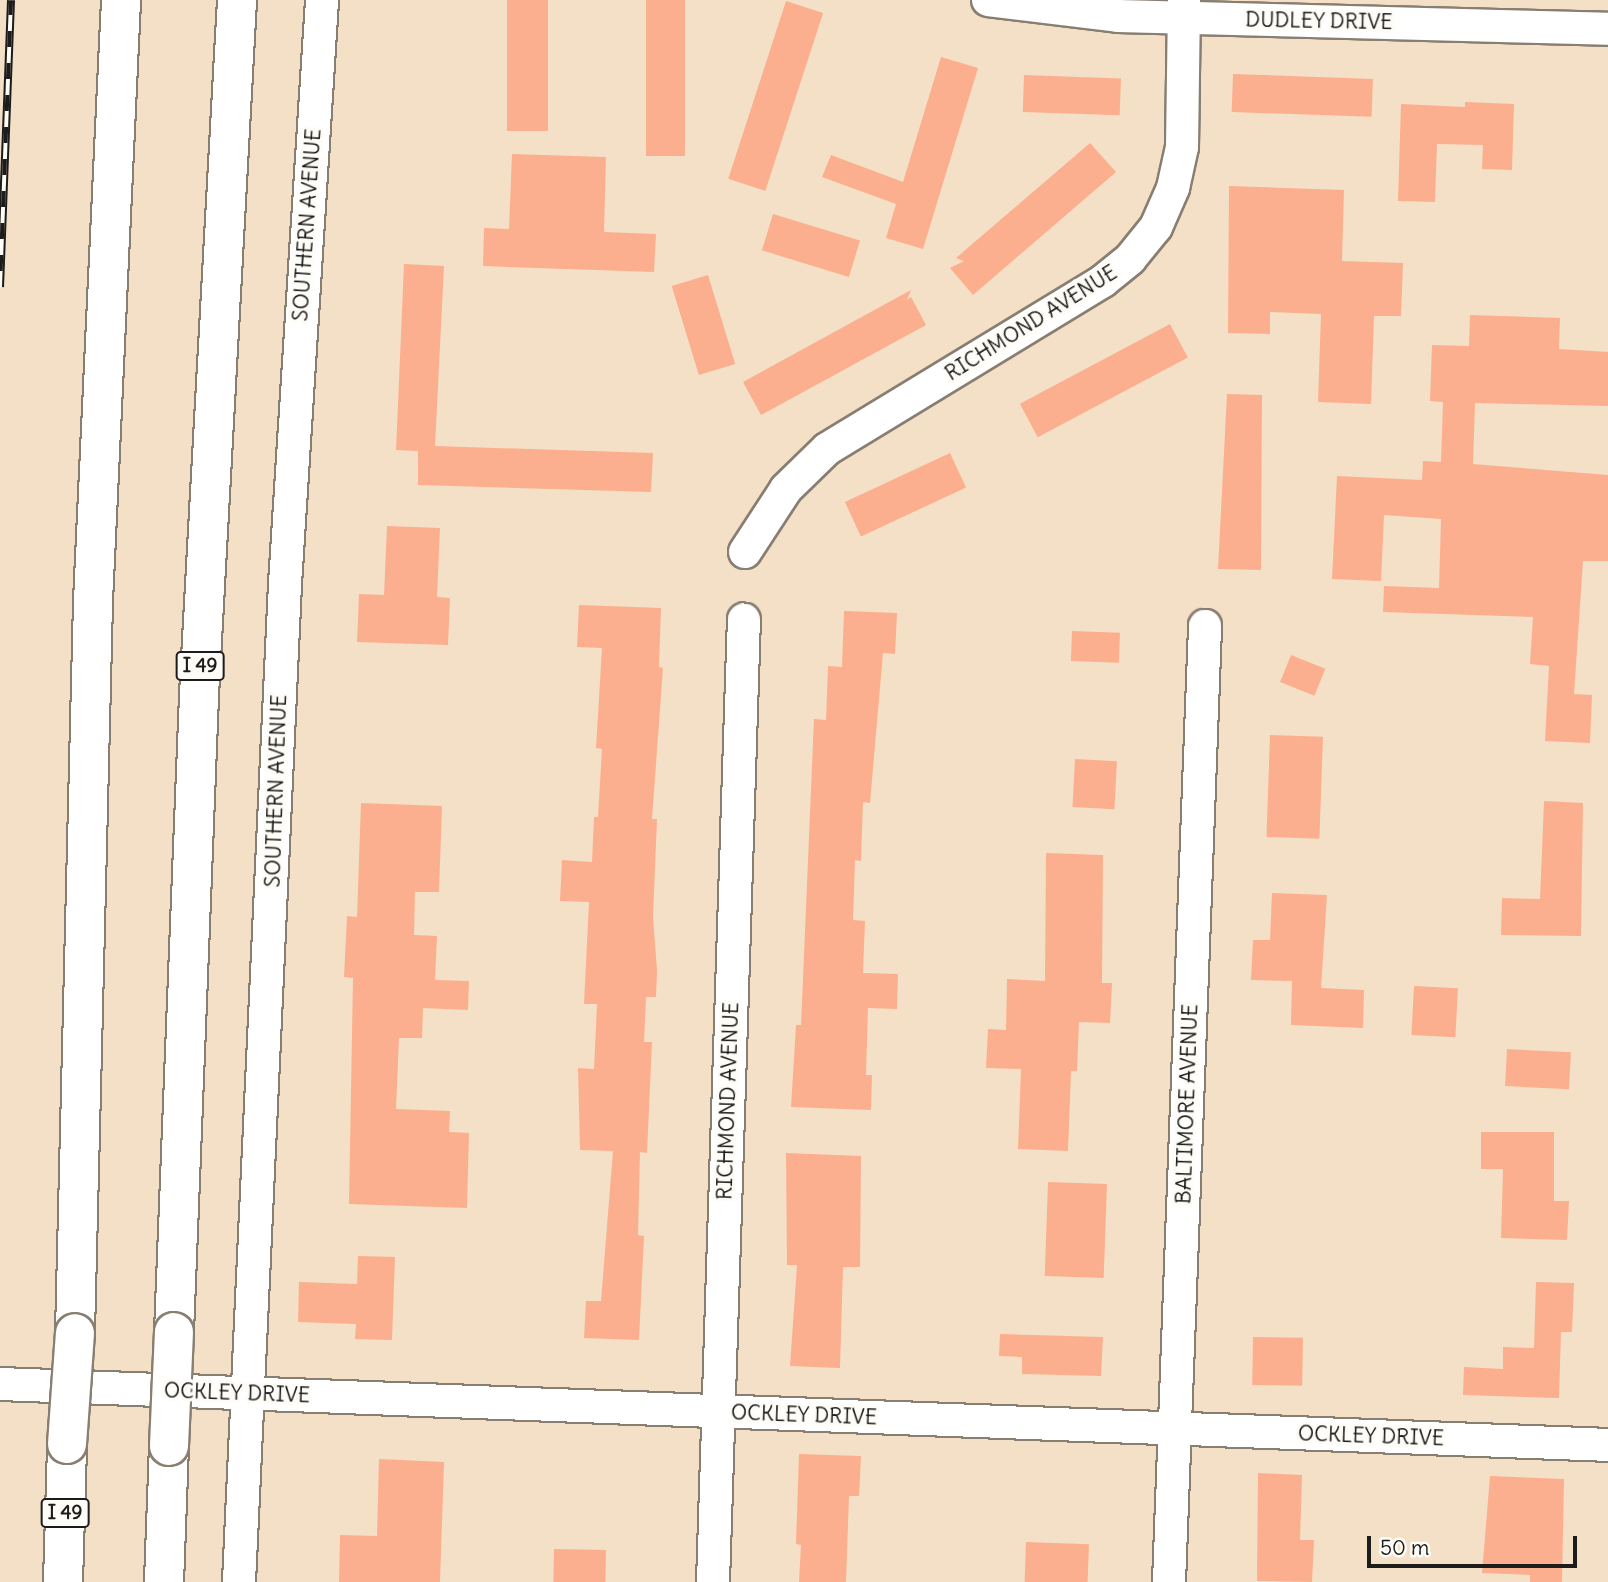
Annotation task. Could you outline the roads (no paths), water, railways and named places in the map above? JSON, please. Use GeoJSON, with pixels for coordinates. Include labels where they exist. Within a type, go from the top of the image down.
{"type":"FeatureCollection","features":[{"type":"Feature","properties":{"kind":"highway","name":"I 49"},"geometry":{"type":"LineString","coordinates":[[63,1582],[67,1444],[75,1333],[93,601],[121,0]]}},
{"type":"Feature","properties":{"kind":"highway","name":"I 49"},"geometry":{"type":"LineString","coordinates":[[164,1582],[199,695],[237,0]]}},
{"type":"Feature","properties":{"kind":"street","name":"SOUTHERN AVENUE"},"geometry":{"type":"LineString","coordinates":[[239,1582],[284,596],[322,0]]}},
{"type":"Feature","properties":{"kind":"street","name":"DUDLEY DRIVE"},"geometry":{"type":"LineString","coordinates":[[988,0],[1080,14],[1183,9],[1608,29]]}},
{"type":"Feature","properties":{"kind":"street","name":"RICHMOND AVENUE"},"geometry":{"type":"LineString","coordinates":[[745,552],[786,489],[827,449],[1103,281],[1130,259],[1156,227],[1174,188],[1182,147],[1183,9]]}},
{"type":"Feature","properties":{"kind":"street","name":"RICHMOND AVENUE"},"geometry":{"type":"LineString","coordinates":[[713,1582],[744,619]]}},
{"type":"Feature","properties":{"kind":"street","name":"BALTIMORE AVENUE"},"geometry":{"type":"LineString","coordinates":[[1169,1582],[1205,626]]}},
{"type":"Feature","properties":{"kind":"street","name":"OCKLEY DRIVE"},"geometry":{"type":"LineString","coordinates":[[0,1384],[1608,1445]]}},
{"type":"Feature","properties":{"kind":"railway"},"geometry":{"type":"LineString","coordinates":[[0,287],[11,0]]}}]}
